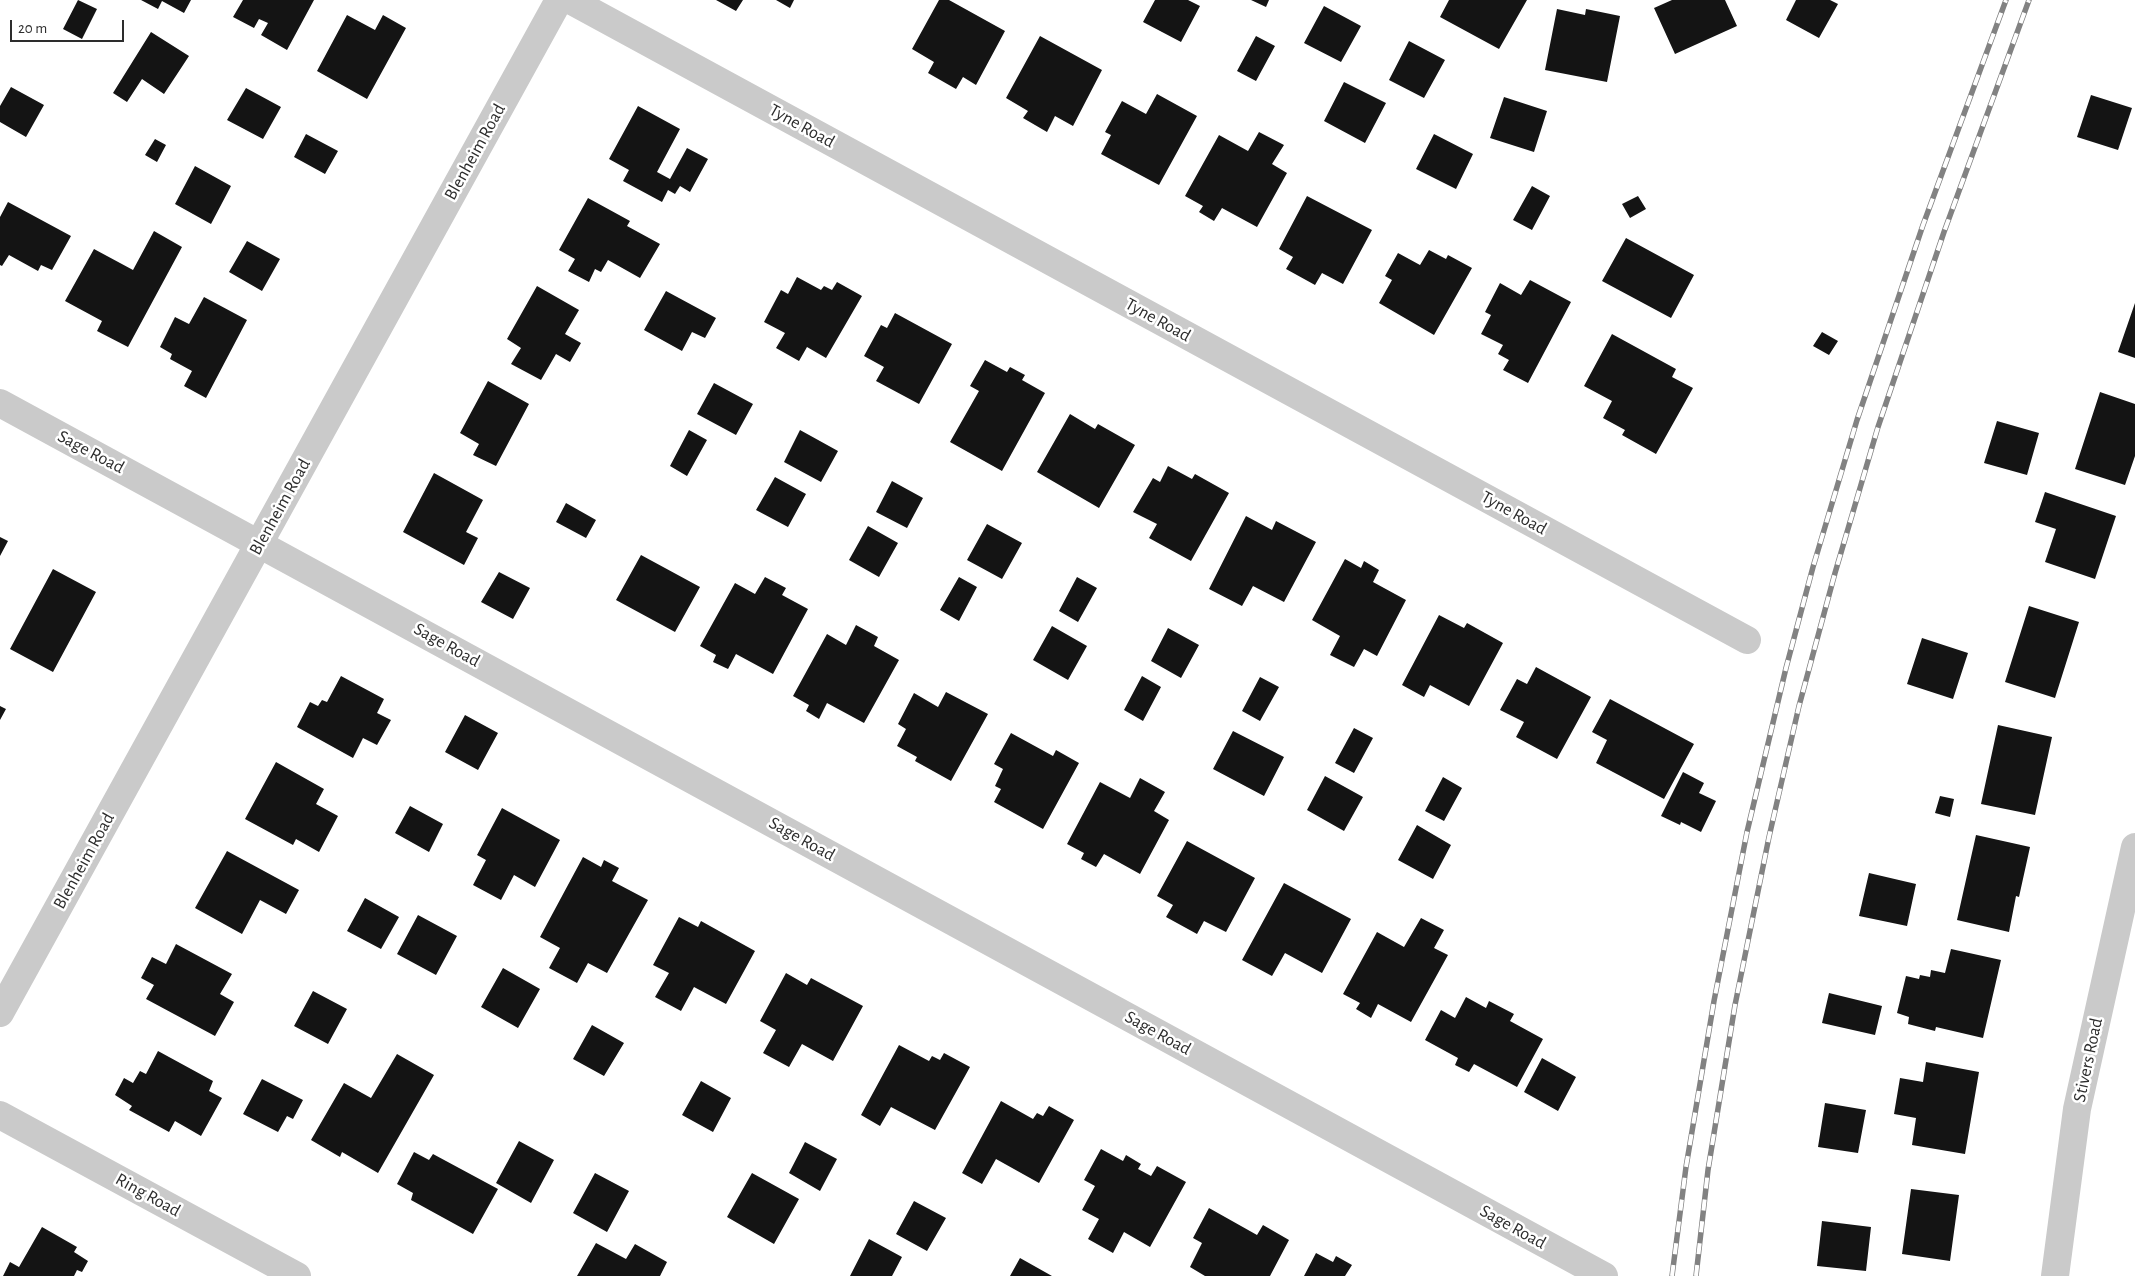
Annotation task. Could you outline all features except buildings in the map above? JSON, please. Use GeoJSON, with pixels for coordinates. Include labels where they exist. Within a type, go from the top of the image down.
{"type":"FeatureCollection","features":[{"type":"Feature","properties":{"kind":"street","name":"Blenheim Road"},"geometry":{"type":"LineString","coordinates":[[0,1013],[558,0]]}},
{"type":"Feature","properties":{"kind":"street","name":"Tyne Road"},"geometry":{"type":"LineString","coordinates":[[570,0],[1746,640]]}},
{"type":"Feature","properties":{"kind":"street","name":"Sage Road"},"geometry":{"type":"LineString","coordinates":[[0,402],[1604,1276]]}},
{"type":"Feature","properties":{"kind":"street","name":"Stivers Road"},"geometry":{"type":"LineString","coordinates":[[2055,1276],[2077,1109],[2135,846]]}},
{"type":"Feature","properties":{"kind":"street","name":"Ring Road"},"geometry":{"type":"LineString","coordinates":[[0,1114],[297,1276]]}},
{"type":"Feature","properties":{"kind":"railway"},"geometry":{"type":"LineString","coordinates":[[1672,1276],[1686,1167],[1714,1001],[1747,832],[1786,668],[1813,567],[1857,420],[1923,225],[2006,0]]}},
{"type":"Feature","properties":{"kind":"railway"},"geometry":{"type":"LineString","coordinates":[[1696,1276],[1708,1170],[1735,1005],[1769,837],[1799,706],[1835,573],[1878,427],[1944,232],[2029,0]]}}]}
